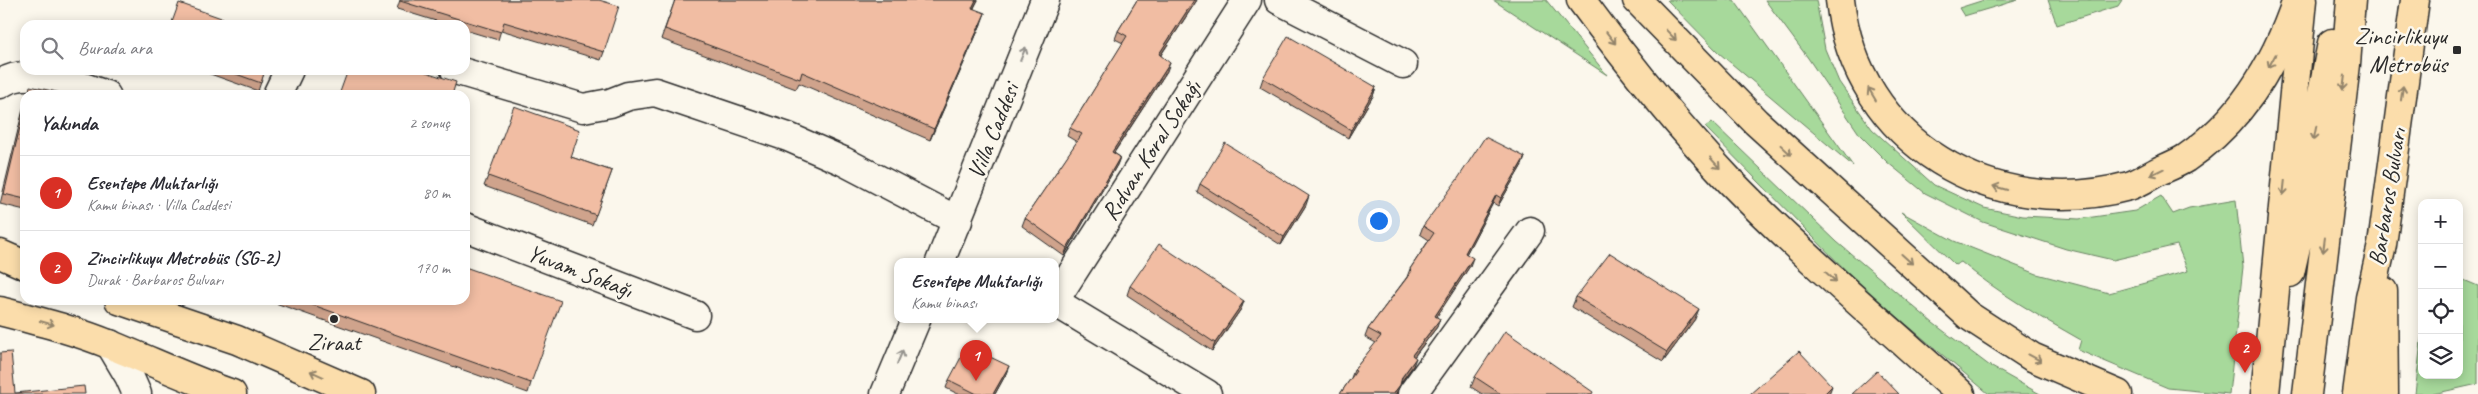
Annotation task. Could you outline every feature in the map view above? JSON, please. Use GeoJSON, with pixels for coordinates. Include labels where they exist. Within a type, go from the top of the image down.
{"type":"FeatureCollection","features":[{"type":"Feature","properties":{"kind":"main road"},"geometry":{"type":"LineString","coordinates":[[1581,0],[1670,113],[1730,181],[1817,264],[1962,394]]}},
{"type":"Feature","properties":{"kind":"main road"},"geometry":{"type":"LineString","coordinates":[[1637,0],[1756,122],[1969,316],[2032,357],[2118,394]]}},
{"type":"Feature","properties":{"kind":"main road"},"geometry":{"type":"LineString","coordinates":[[1840,0],[1843,24],[1855,59],[1872,95],[1896,128],[1928,155],[1958,172],[2000,188],[2039,195],[2083,195],[2130,186],[2186,158],[2225,125],[2256,90],[2275,56],[2297,0]]}},
{"type":"Feature","properties":{"kind":"main road"},"geometry":{"type":"LineString","coordinates":[[2265,394],[2303,0]]}},
{"type":"Feature","properties":{"kind":"main road"},"geometry":{"type":"LineString","coordinates":[[2272,334],[2291,270],[2302,220],[2312,146],[2342,0]]}},
{"type":"Feature","properties":{"kind":"main road"},"geometry":{"type":"LineString","coordinates":[[2307,394],[2310,354],[2346,64],[2350,0]]}},
{"type":"Feature","properties":{"kind":"main road","name":"Barbaros Bulvarı"},"geometry":{"type":"LineString","coordinates":[[2357,394],[2373,357],[2370,298],[2382,245],[2415,0]]}},
{"type":"Feature","properties":{"kind":"main road"},"geometry":{"type":"LineString","coordinates":[[0,254],[20,263]]}},
{"type":"Feature","properties":{"kind":"main road"},"geometry":{"type":"LineString","coordinates":[[134,305],[238,340],[362,394]]}},
{"type":"Feature","properties":{"kind":"main road"},"geometry":{"type":"LineString","coordinates":[[0,311],[52,324],[110,344],[195,381],[232,394]]}},
{"type":"Feature","properties":{"kind":"main road"},"geometry":{"type":"LineString","coordinates":[[2373,357],[2384,394]]}},
{"type":"Feature","properties":{"kind":"street","name":"Villa Caddesi"},"geometry":{"type":"LineString","coordinates":[[942,258],[1045,0]]}},
{"type":"Feature","properties":{"kind":"street","name":"Rıdvan Koral Sokağı"},"geometry":{"type":"LineString","coordinates":[[1059,295],[1247,0]]}},
{"type":"Feature","properties":{"kind":"street"},"geometry":{"type":"LineString","coordinates":[[1279,0],[1403,64]]}},
{"type":"Feature","properties":{"kind":"street"},"geometry":{"type":"LineString","coordinates":[[470,74],[583,108],[610,103],[628,96],[655,92],[798,141],[843,161],[958,221]]}},
{"type":"Feature","properties":{"kind":"street"},"geometry":{"type":"LineString","coordinates":[[279,90],[287,75]]}},
{"type":"Feature","properties":{"kind":"street"},"geometry":{"type":"LineString","coordinates":[[0,84],[8,79],[49,76],[91,90]]}},
{"type":"Feature","properties":{"kind":"street","name":"Yuvam Sokağı"},"geometry":{"type":"LineString","coordinates":[[470,229],[695,316]]}},
{"type":"Feature","properties":{"kind":"street"},"geometry":{"type":"LineString","coordinates":[[1412,394],[1530,230]]}},
{"type":"Feature","properties":{"kind":"street"},"geometry":{"type":"LineString","coordinates":[[1059,303],[1207,394]]}},
{"type":"Feature","properties":{"kind":"street"},"geometry":{"type":"LineString","coordinates":[[885,394],[915,323]]}},
{"type":"Feature","properties":{"kind":"street"},"geometry":{"type":"LineString","coordinates":[[110,344],[129,376],[136,394]]}},
{"type":"Feature","properties":{"kind":"green space"},"geometry":{"type":"Polygon","coordinates":[[[1493,0],[1546,0],[1607,75],[1493,0]]]}},
{"type":"Feature","properties":{"kind":"green space"},"geometry":{"type":"Polygon","coordinates":[[[1667,0],[1734,0],[1853,166],[1719,53],[1667,0]]]}},
{"type":"Feature","properties":{"kind":"green space"},"geometry":{"type":"Polygon","coordinates":[[[1765,0],[1816,0],[1825,49],[1839,82],[1872,129],[1934,185],[1984,208],[2023,216],[2079,219],[2135,211],[2161,196],[2173,214],[2189,208],[2236,200],[2243,267],[2229,394],[2168,388],[2078,350],[2081,340],[2004,294],[1961,262],[1955,265],[1901,212],[1954,241],[2037,274],[2109,293],[2188,271],[2177,245],[2113,260],[2066,249],[1983,222],[1925,193],[1887,162],[1860,135],[1808,58],[1765,0]]]}},
{"type":"Feature","properties":{"kind":"green space"},"geometry":{"type":"Polygon","coordinates":[[[1984,0],[2018,0],[1964,16],[1959,8],[1984,0]]]}},
{"type":"Feature","properties":{"kind":"green space"},"geometry":{"type":"Polygon","coordinates":[[[2048,0],[2122,0],[2118,6],[2057,25],[2048,0]]]}},
{"type":"Feature","properties":{"kind":"green space"},"geometry":{"type":"Polygon","coordinates":[[[1712,122],[1837,242],[1933,323],[1990,366],[2040,394],[1989,394],[1863,288],[1705,127],[1712,122]]]}},
{"type":"Feature","properties":{"kind":"green space"},"geometry":{"type":"Polygon","coordinates":[[[2463,280],[2478,286],[2478,384],[2433,394],[2415,394],[2418,367],[2418,379],[2463,379],[2463,280]]]}},
{"type":"Feature","properties":{"kind":"building"},"geometry":{"type":"Polygon","coordinates":[[[599,0],[619,6],[604,52],[504,22],[501,32],[470,22],[470,20],[462,20],[400,1],[599,0]]]}},
{"type":"Feature","properties":{"kind":"building"},"geometry":{"type":"Polygon","coordinates":[[[675,0],[976,0],[972,8],[985,13],[934,129],[802,72],[800,79],[665,29],[675,0]]]}},
{"type":"Feature","properties":{"kind":"building"},"geometry":{"type":"Polygon","coordinates":[[[1137,0],[1194,0],[1159,54],[1170,63],[1112,152],[1120,157],[1067,248],[1025,218],[1082,134],[1070,128],[1127,36],[1118,31],[1137,0]]]}},
{"type":"Feature","properties":{"kind":"building"},"geometry":{"type":"Polygon","coordinates":[[[179,3],[227,20],[173,20],[179,3]]]}},
{"type":"Feature","properties":{"kind":"building"},"geometry":{"type":"Polygon","coordinates":[[[1288,36],[1376,87],[1351,130],[1263,78],[1288,36]]]}},
{"type":"Feature","properties":{"kind":"building"},"geometry":{"type":"Polygon","coordinates":[[[239,75],[263,75],[261,83],[239,75]]]}},
{"type":"Feature","properties":{"kind":"building"},"geometry":{"type":"Polygon","coordinates":[[[346,75],[435,75],[456,82],[454,90],[341,90],[346,75]]]}},
{"type":"Feature","properties":{"kind":"building"},"geometry":{"type":"Polygon","coordinates":[[[30,86],[48,90],[29,90],[30,86]]]}},
{"type":"Feature","properties":{"kind":"building"},"geometry":{"type":"Polygon","coordinates":[[[514,106],[580,130],[571,157],[612,171],[596,215],[488,176],[514,106]]]}},
{"type":"Feature","properties":{"kind":"building"},"geometry":{"type":"Polygon","coordinates":[[[20,127],[20,198],[4,194],[20,127]]]}},
{"type":"Feature","properties":{"kind":"building"},"geometry":{"type":"Polygon","coordinates":[[[1485,137],[1525,157],[1501,198],[1496,195],[1465,253],[1473,258],[1435,316],[1440,319],[1412,355],[1416,358],[1402,377],[1400,385],[1393,394],[1340,394],[1356,371],[1354,370],[1381,336],[1368,329],[1412,271],[1410,269],[1434,233],[1423,226],[1457,180],[1485,137]]]}},
{"type":"Feature","properties":{"kind":"building"},"geometry":{"type":"Polygon","coordinates":[[[1225,143],[1309,196],[1284,237],[1200,184],[1225,143]]]}},
{"type":"Feature","properties":{"kind":"building"},"geometry":{"type":"Polygon","coordinates":[[[1159,244],[1244,301],[1215,343],[1130,286],[1159,244]]]}},
{"type":"Feature","properties":{"kind":"building"},"geometry":{"type":"Polygon","coordinates":[[[1610,253],[1699,309],[1667,352],[1576,297],[1610,253]]]}},
{"type":"Feature","properties":{"kind":"building"},"geometry":{"type":"Polygon","coordinates":[[[470,269],[561,301],[531,383],[313,305],[470,305],[470,269]]]}},
{"type":"Feature","properties":{"kind":"building"},"geometry":{"type":"Polygon","coordinates":[[[1505,331],[1593,392],[1592,394],[1501,394],[1475,377],[1505,331]]]}},
{"type":"Feature","properties":{"kind":"building"},"geometry":{"type":"Polygon","coordinates":[[[967,346],[1009,366],[993,394],[977,394],[949,380],[967,346]]]}},
{"type":"Feature","properties":{"kind":"building"},"geometry":{"type":"Polygon","coordinates":[[[1799,351],[1832,386],[1824,394],[1750,394],[1799,351]]]}},
{"type":"Feature","properties":{"kind":"building"},"geometry":{"type":"Polygon","coordinates":[[[11,352],[15,393],[84,386],[85,394],[0,394],[0,353],[11,352]]]}},
{"type":"Feature","properties":{"kind":"building"},"geometry":{"type":"Polygon","coordinates":[[[1877,371],[1899,394],[1852,394],[1877,371]]]}},
{"type":"Feature","properties":{"kind":"place","name":"Zincirlikuyu Metrobüs"},"geometry":{"type":"Point","coordinates":[2457,50]}},
{"type":"Feature","properties":{"kind":"place","name":"Ziraat"},"geometry":{"type":"Point","coordinates":[334,319]}},
{"type":"Feature","properties":{"kind":"place","name":"Zincirlikuyu Metrobüs (SG-2)"},"geometry":{"type":"Point","coordinates":[2245,373]}},
{"type":"Feature","properties":{"kind":"place","name":"Esentepe Muhtarlığı"},"geometry":{"type":"Point","coordinates":[976,381]}}]}
